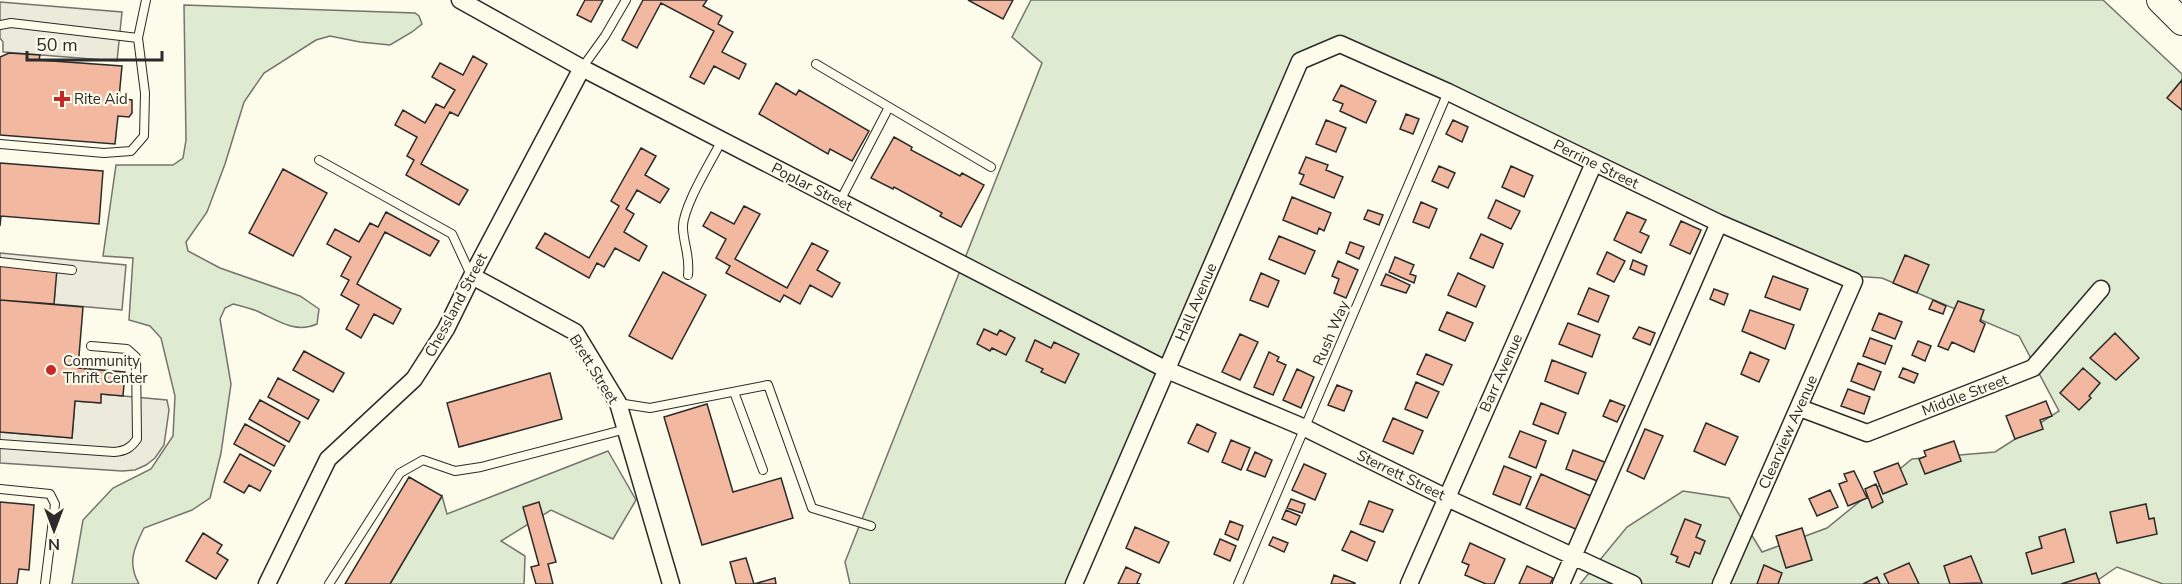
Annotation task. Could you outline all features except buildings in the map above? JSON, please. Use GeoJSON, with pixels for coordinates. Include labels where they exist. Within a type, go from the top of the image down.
{"type":"FeatureCollection","features":[{"type":"Feature","properties":{"kind":"main road"},"geometry":{"type":"LineString","coordinates":[[2160,0],[2182,22]]}},
{"type":"Feature","properties":{"kind":"street","name":"Poplar Street"},"geometry":{"type":"LineString","coordinates":[[460,0],[582,68],[1167,370]]}},
{"type":"Feature","properties":{"kind":"street","name":"Perrine Street"},"geometry":{"type":"LineString","coordinates":[[1340,44],[1448,92],[1719,223],[1854,281]]}},
{"type":"Feature","properties":{"kind":"street","name":"Hall Avenue"},"geometry":{"type":"LineString","coordinates":[[1074,584],[1300,61],[1340,44]]}},
{"type":"Feature","properties":{"kind":"street","name":"Chessland Street"},"geometry":{"type":"LineString","coordinates":[[267,584],[328,459],[414,379],[446,329],[582,68]]}},
{"type":"Feature","properties":{"kind":"street","name":"Barr Avenue"},"geometry":{"type":"LineString","coordinates":[[1409,584],[1594,163]]}},
{"type":"Feature","properties":{"kind":"street"},"geometry":{"type":"LineString","coordinates":[[1562,584],[1719,223]]}},
{"type":"Feature","properties":{"kind":"street","name":"Brett Street"},"geometry":{"type":"LineString","coordinates":[[472,276],[575,333],[618,403],[670,584]]}},
{"type":"Feature","properties":{"kind":"street","name":"Clearview Avenue"},"geometry":{"type":"LineString","coordinates":[[1721,584],[1854,281]]}},
{"type":"Feature","properties":{"kind":"street","name":"Middle Street"},"geometry":{"type":"LineString","coordinates":[[1800,408],[1867,433],[2033,368],[2101,289]]}},
{"type":"Feature","properties":{"kind":"street","name":"Sterrett Street"},"geometry":{"type":"LineString","coordinates":[[1167,370],[1305,428],[1447,498],[1633,584]]}},
{"type":"Feature","properties":{"kind":"lane"},"geometry":{"type":"LineString","coordinates":[[0,144],[104,153],[131,151],[144,136],[145,93],[138,38],[146,0]]}},
{"type":"Feature","properties":{"kind":"lane"},"geometry":{"type":"LineString","coordinates":[[582,68],[605,36],[626,0]]}},
{"type":"Feature","properties":{"kind":"lane"},"geometry":{"type":"LineString","coordinates":[[0,25],[11,23],[138,38]]}},
{"type":"Feature","properties":{"kind":"lane"},"geometry":{"type":"LineString","coordinates":[[816,64],[991,167]]}},
{"type":"Feature","properties":{"kind":"lane","name":"Rush Way"},"geometry":{"type":"LineString","coordinates":[[1238,584],[1448,92]]}},
{"type":"Feature","properties":{"kind":"lane"},"geometry":{"type":"LineString","coordinates":[[840,201],[889,107]]}},
{"type":"Feature","properties":{"kind":"lane"},"geometry":{"type":"LineString","coordinates":[[688,275],[690,260],[682,229],[684,215],[722,140]]}},
{"type":"Feature","properties":{"kind":"lane"},"geometry":{"type":"LineString","coordinates":[[318,160],[452,234],[472,276]]}},
{"type":"Feature","properties":{"kind":"lane"},"geometry":{"type":"LineString","coordinates":[[0,262],[72,270]]}},
{"type":"Feature","properties":{"kind":"lane"},"geometry":{"type":"LineString","coordinates":[[0,444],[114,452],[133,445],[137,439],[136,357],[127,349],[91,346]]}},
{"type":"Feature","properties":{"kind":"lane"},"geometry":{"type":"LineString","coordinates":[[618,403],[650,408],[768,385],[812,508],[871,526]]}},
{"type":"Feature","properties":{"kind":"lane"},"geometry":{"type":"LineString","coordinates":[[734,392],[762,470]]}},
{"type":"Feature","properties":{"kind":"lane"},"geometry":{"type":"LineString","coordinates":[[328,584],[400,473],[423,460],[455,471],[626,429]]}},
{"type":"Feature","properties":{"kind":"lane"},"geometry":{"type":"LineString","coordinates":[[0,489],[50,494],[55,504],[45,584]]}},
{"type":"Feature","properties":{"kind":"green space"},"geometry":{"type":"Polygon","coordinates":[[[1031,0],[2103,0],[2182,74],[2182,584],[2163,584],[2117,567],[2092,584],[1580,584],[1627,527],[1683,491],[1729,498],[1762,552],[1827,528],[1912,459],[1995,452],[2059,411],[2019,336],[1882,278],[1851,276],[1329,47],[1296,71],[1074,584],[850,584],[845,562],[1042,63],[1012,37],[1031,0]]]}},
{"type":"Feature","properties":{"kind":"green space"},"geometry":{"type":"Polygon","coordinates":[[[184,5],[415,13],[422,24],[390,45],[330,36],[316,40],[264,73],[244,102],[207,212],[186,242],[188,251],[220,268],[300,296],[319,309],[317,324],[309,327],[294,327],[242,306],[233,304],[225,308],[220,319],[231,384],[221,453],[210,498],[192,510],[144,528],[133,556],[133,569],[139,584],[72,584],[83,520],[113,488],[151,469],[173,436],[175,396],[161,338],[150,326],[129,320],[133,258],[103,256],[116,165],[173,165],[183,158],[186,140],[184,5]]]}},
{"type":"Feature","properties":{"kind":"green space"},"geometry":{"type":"Polygon","coordinates":[[[608,451],[636,500],[613,539],[551,510],[501,541],[525,556],[524,584],[390,584],[442,496],[447,514],[608,451]]]}},
{"type":"Feature","properties":{"kind":"shaded area"},"geometry":{"type":"Polygon","coordinates":[[[0,2],[122,12],[117,61],[3,52],[3,42],[0,38],[0,2]]]}},
{"type":"Feature","properties":{"kind":"shaded area"},"geometry":{"type":"Polygon","coordinates":[[[0,253],[126,265],[122,310],[54,304],[56,269],[0,264],[0,253]]]}},
{"type":"Feature","properties":{"kind":"shaded area"},"geometry":{"type":"Polygon","coordinates":[[[101,394],[167,400],[169,410],[164,445],[155,458],[146,465],[135,470],[122,471],[0,463],[0,432],[72,438],[75,401],[100,403],[101,394]]]}},
{"type":"Feature","properties":{"kind":"place","name":"Rite Aid"},"geometry":{"type":"Point","coordinates":[62,99]}},
{"type":"Feature","properties":{"kind":"place","name":"Community Thrift Center"},"geometry":{"type":"Point","coordinates":[51,370]}}]}
